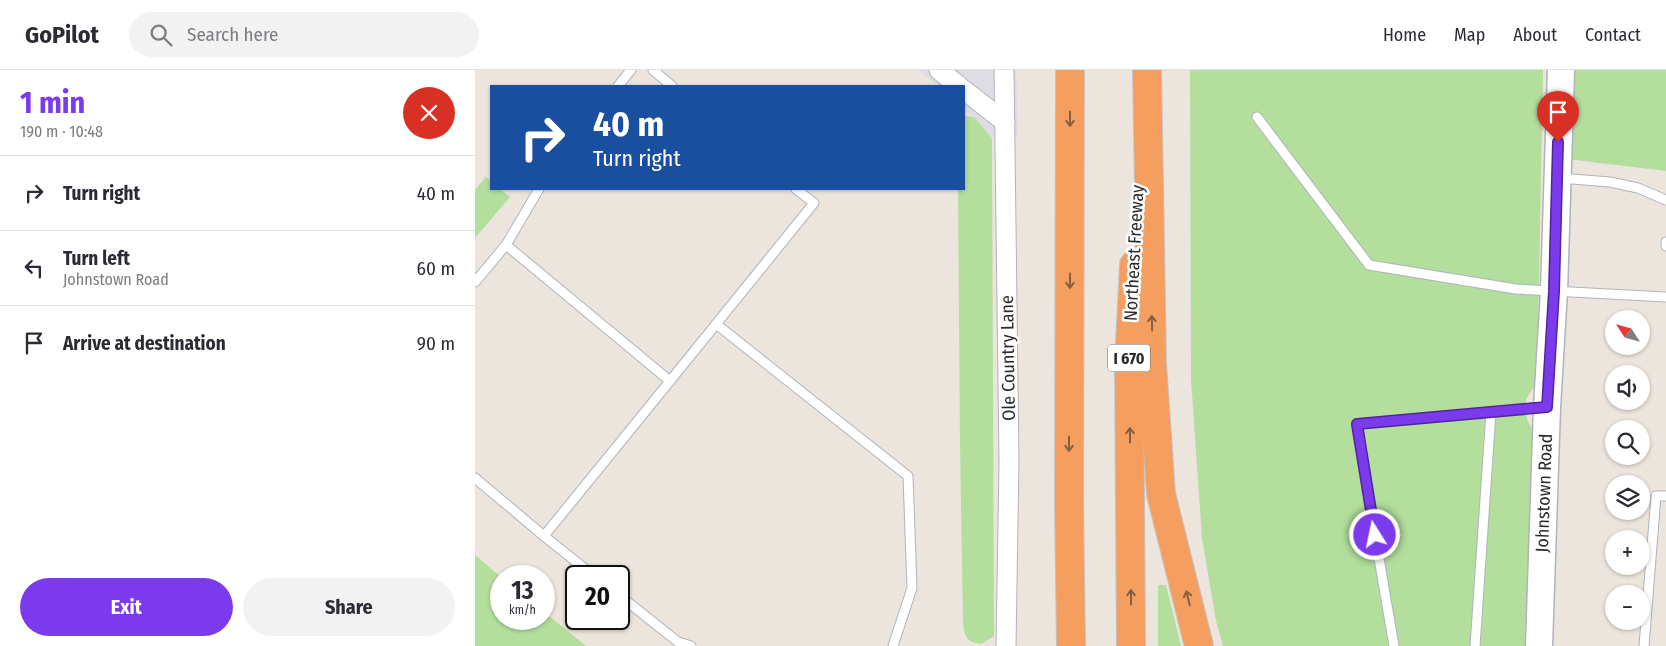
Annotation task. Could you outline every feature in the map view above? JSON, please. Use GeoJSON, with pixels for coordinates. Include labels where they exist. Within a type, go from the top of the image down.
{"type":"FeatureCollection","features":[{"type":"Feature","properties":{"kind":"highway"},"geometry":{"type":"LineString","coordinates":[[1070,70],[1069,504],[1071,646]]}},
{"type":"Feature","properties":{"kind":"highway","name":"Northeast Freeway"},"geometry":{"type":"LineString","coordinates":[[1131,646],[1129,364],[1143,70]]}},
{"type":"Feature","properties":{"kind":"highway"},"geometry":{"type":"LineString","coordinates":[[1147,70],[1153,364],[1161,494],[1199,646]]}},
{"type":"Feature","properties":{"kind":"highway"},"geometry":{"type":"LineString","coordinates":[[1053,646],[1069,504]]}},
{"type":"Feature","properties":{"kind":"main road","name":"Johnstown Road"},"geometry":{"type":"LineString","coordinates":[[1539,646],[1561,70]]}},
{"type":"Feature","properties":{"kind":"street"},"geometry":{"type":"LineString","coordinates":[[939,70],[958,85]]}},
{"type":"Feature","properties":{"kind":"street","name":"Ole Country Lane"},"geometry":{"type":"LineString","coordinates":[[1004,70],[1009,461],[1006,646]]}},
{"type":"Feature","properties":{"kind":"street"},"geometry":{"type":"LineString","coordinates":[[965,91],[1005,122]]}},
{"type":"Feature","properties":{"kind":"lane"},"geometry":{"type":"LineString","coordinates":[[619,85],[631,70]]}},
{"type":"Feature","properties":{"kind":"lane"},"geometry":{"type":"LineString","coordinates":[[653,70],[671,85]]}},
{"type":"Feature","properties":{"kind":"lane"},"geometry":{"type":"LineString","coordinates":[[1257,117],[1369,265],[1516,289],[1666,297]]}},
{"type":"Feature","properties":{"kind":"lane"},"geometry":{"type":"LineString","coordinates":[[1557,178],[1611,182],[1638,188],[1666,200]]}},
{"type":"Feature","properties":{"kind":"lane"},"geometry":{"type":"LineString","coordinates":[[475,282],[506,245],[538,190]]}},
{"type":"Feature","properties":{"kind":"lane"},"geometry":{"type":"LineString","coordinates":[[544,536],[814,203],[798,190]]}},
{"type":"Feature","properties":{"kind":"lane"},"geometry":{"type":"LineString","coordinates":[[506,245],[670,381]]}},
{"type":"Feature","properties":{"kind":"lane"},"geometry":{"type":"LineString","coordinates":[[716,324],[908,476],[912,588],[893,646]]}},
{"type":"Feature","properties":{"kind":"lane"},"geometry":{"type":"LineString","coordinates":[[1394,646],[1357,424],[1547,407]]}},
{"type":"Feature","properties":{"kind":"lane"},"geometry":{"type":"LineString","coordinates":[[1475,646],[1491,412]]}},
{"type":"Feature","properties":{"kind":"lane"},"geometry":{"type":"LineString","coordinates":[[475,478],[580,565]]}},
{"type":"Feature","properties":{"kind":"lane"},"geometry":{"type":"LineString","coordinates":[[1644,646],[1656,496],[1666,496]]}},
{"type":"Feature","properties":{"kind":"lane"},"geometry":{"type":"LineString","coordinates":[[630,604],[678,642],[691,646]]}},
{"type":"Feature","properties":{"kind":"shaded area"},"geometry":{"type":"Polygon","coordinates":[[[918,70],[1016,70],[1018,136],[992,138],[965,110],[965,85],[936,85],[918,70]]]}},
{"type":"Feature","properties":{"kind":"green space"},"geometry":{"type":"Polygon","coordinates":[[[1190,70],[1543,70],[1537,382],[1526,399],[1527,420],[1539,440],[1533,646],[1223,646],[1216,621],[1202,538],[1191,379],[1190,70]]]}},
{"type":"Feature","properties":{"kind":"green space"},"geometry":{"type":"Polygon","coordinates":[[[1571,70],[1666,70],[1666,171],[1567,159],[1571,70]]]}},
{"type":"Feature","properties":{"kind":"green space"},"geometry":{"type":"Polygon","coordinates":[[[965,116],[974,117],[992,138],[994,636],[981,644],[972,642],[967,638],[963,622],[958,190],[965,190],[965,116]]]}},
{"type":"Feature","properties":{"kind":"green space"},"geometry":{"type":"Polygon","coordinates":[[[486,177],[490,180],[490,190],[501,190],[510,197],[475,238],[475,190],[486,177]]]}},
{"type":"Feature","properties":{"kind":"green space"},"geometry":{"type":"Polygon","coordinates":[[[475,555],[490,568],[490,630],[555,630],[555,621],[586,646],[475,646],[475,555]]]}},
{"type":"Feature","properties":{"kind":"green space"},"geometry":{"type":"Polygon","coordinates":[[[1158,585],[1166,585],[1181,646],[1158,646],[1158,585]]]}},
{"type":"Feature","properties":{"kind":"route"},"geometry":{"type":"LineString","coordinates":[[1375,535],[1357,424],[1547,407],[1554,291],[1558,142]]}}]}
